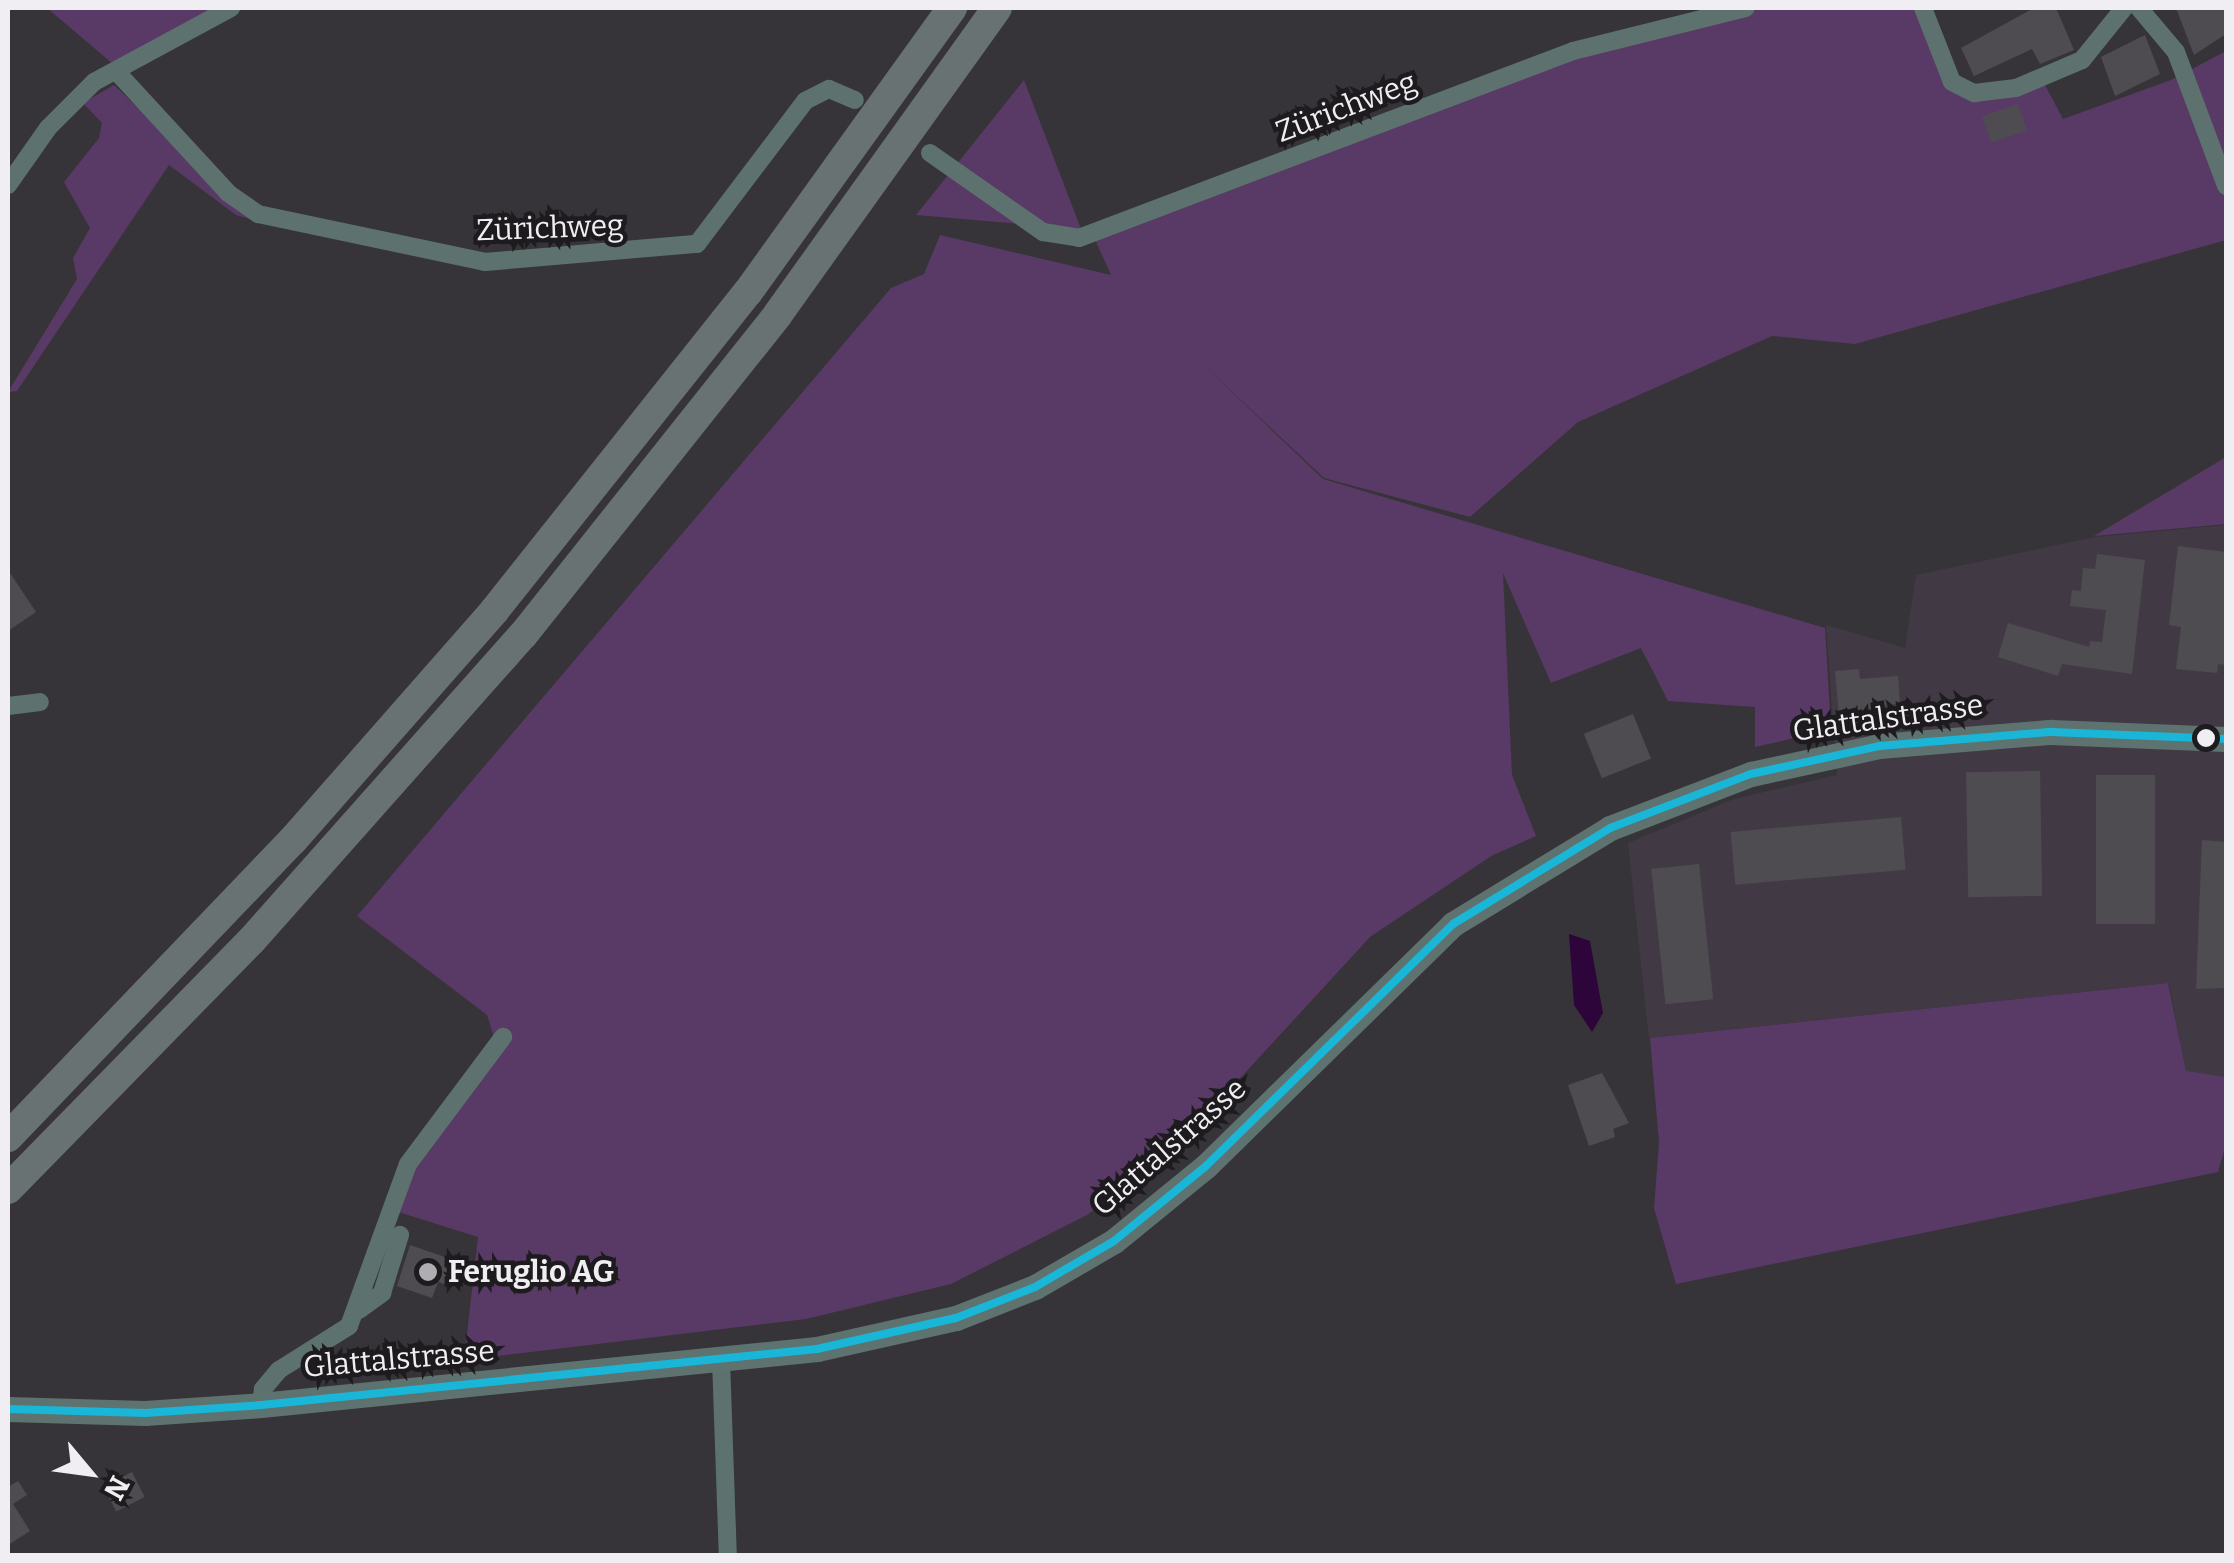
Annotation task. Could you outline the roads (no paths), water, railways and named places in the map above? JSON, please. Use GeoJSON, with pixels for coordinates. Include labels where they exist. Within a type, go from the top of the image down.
{"type":"FeatureCollection","features":[{"type":"Feature","properties":{"kind":"highway"},"geometry":{"type":"LineString","coordinates":[[8,1137],[258,878],[494,611],[748,292],[952,8]]}},
{"type":"Feature","properties":{"kind":"highway"},"geometry":{"type":"LineString","coordinates":[[8,1189],[274,916],[534,622],[778,314],[998,8]]}},
{"type":"Feature","properties":{"kind":"street"},"geometry":{"type":"LineString","coordinates":[[8,185],[60,115],[116,71],[231,8]]}},
{"type":"Feature","properties":{"kind":"street","name":"Zürichweg"},"geometry":{"type":"LineString","coordinates":[[930,153],[1042,232],[1079,238],[1573,51],[1746,8]]}},
{"type":"Feature","properties":{"kind":"street"},"geometry":{"type":"LineString","coordinates":[[1923,8],[1952,82],[1974,92],[2016,88],[2082,60],[2124,8]]}},
{"type":"Feature","properties":{"kind":"street"},"geometry":{"type":"LineString","coordinates":[[2140,8],[2176,52],[2226,186]]}},
{"type":"Feature","properties":{"kind":"street","name":"Zürichweg"},"geometry":{"type":"LineString","coordinates":[[116,71],[228,193],[258,214],[485,262],[697,244],[805,101],[829,89],[855,100]]}},
{"type":"Feature","properties":{"kind":"street"},"geometry":{"type":"LineString","coordinates":[[8,706],[40,702]]}},
{"type":"Feature","properties":{"kind":"street","name":"Glattalstrasse"},"geometry":{"type":"LineString","coordinates":[[8,1409],[132,1414],[261,1405],[832,1347],[929,1326],[998,1303],[1071,1267],[1206,1166],[1453,924],[1558,855],[1658,807],[1752,774],[1879,746],[2051,732],[2226,739]]}},
{"type":"Feature","properties":{"kind":"street"},"geometry":{"type":"LineString","coordinates":[[358,1310],[408,1164],[503,1036]]}},
{"type":"Feature","properties":{"kind":"street"},"geometry":{"type":"LineString","coordinates":[[261,1405],[263,1389],[279,1370],[334,1340],[358,1310],[382,1293],[400,1234]]}},
{"type":"Feature","properties":{"kind":"street"},"geometry":{"type":"LineString","coordinates":[[720,1360],[728,1556]]}},
{"type":"Feature","properties":{"kind":"place","name":"Feruglio AG"},"geometry":{"type":"Point","coordinates":[428,1272]}}]}
